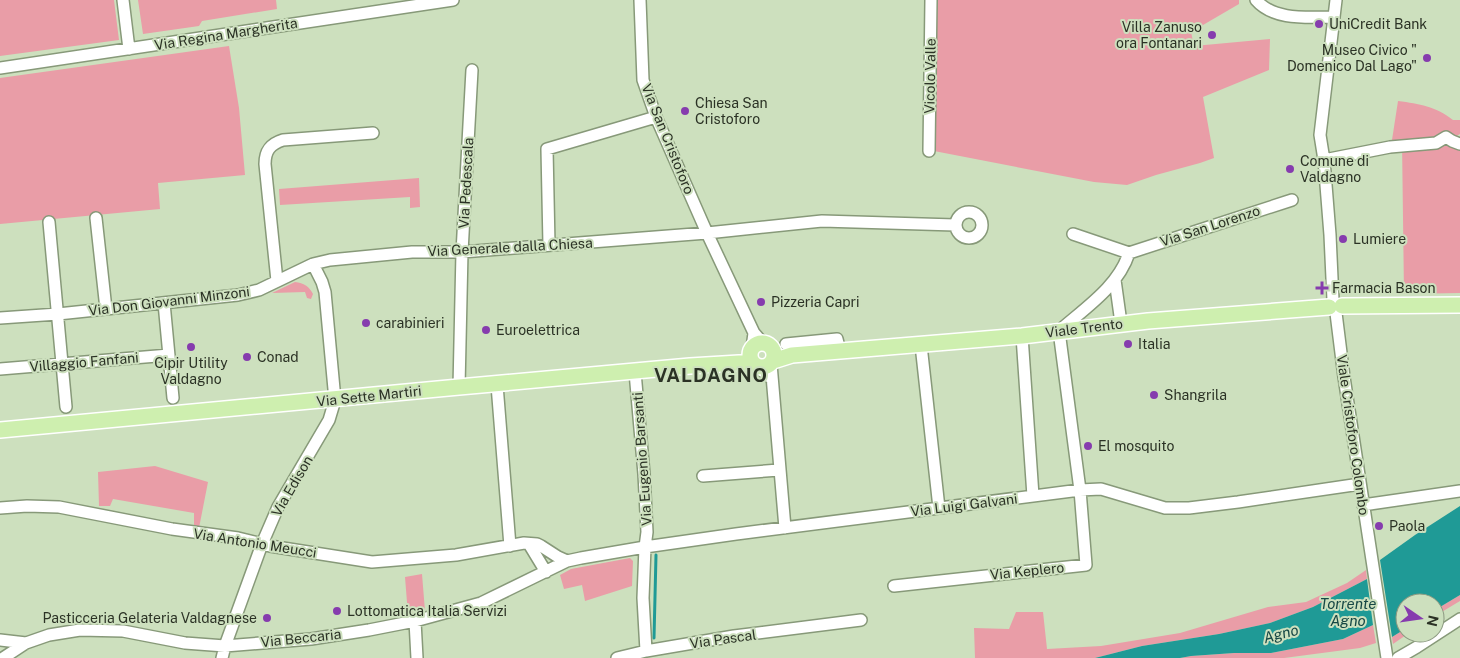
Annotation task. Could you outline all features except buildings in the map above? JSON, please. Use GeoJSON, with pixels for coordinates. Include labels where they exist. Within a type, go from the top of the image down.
{"type":"FeatureCollection","features":[{"type":"Feature","properties":{"kind":"main road","name":"Viale Trento"},"geometry":{"type":"LineString","coordinates":[[789,350],[840,351],[921,345],[1022,336],[1121,323],[1335,306],[1460,305]]}},
{"type":"Feature","properties":{"kind":"main road","name":"Via Sette Martiri"},"geometry":{"type":"LineString","coordinates":[[0,430],[497,385],[573,376],[635,372],[760,356],[789,350]]}},
{"type":"Feature","properties":{"kind":"street"},"geometry":{"type":"LineString","coordinates":[[123,0],[129,49]]}},
{"type":"Feature","properties":{"kind":"street","name":"Via Regina Margherita"},"geometry":{"type":"LineString","coordinates":[[0,68],[428,2],[453,0]]}},
{"type":"Feature","properties":{"kind":"street","name":"Via San Cristoforo"},"geometry":{"type":"LineString","coordinates":[[640,0],[644,80],[656,117],[707,233],[726,270],[760,356],[779,470],[784,528]]}},
{"type":"Feature","properties":{"kind":"street","name":"Vicolo Valle"},"geometry":{"type":"LineString","coordinates":[[929,151],[931,0]]}},
{"type":"Feature","properties":{"kind":"street"},"geometry":{"type":"LineString","coordinates":[[1256,0],[1265,9],[1288,16],[1333,17]]}},
{"type":"Feature","properties":{"kind":"street","name":"Viale Cristoforo Colombo"},"geometry":{"type":"LineString","coordinates":[[1336,0],[1320,135],[1324,160],[1335,306],[1344,377],[1387,658]]}},
{"type":"Feature","properties":{"kind":"street","name":"Via Pedescala"},"geometry":{"type":"LineString","coordinates":[[459,387],[462,252],[472,70]]}},
{"type":"Feature","properties":{"kind":"street"},"geometry":{"type":"LineString","coordinates":[[549,245],[546,149],[656,117]]}},
{"type":"Feature","properties":{"kind":"street"},"geometry":{"type":"LineString","coordinates":[[277,281],[265,164],[266,154],[272,144],[283,140],[373,133]]}},
{"type":"Feature","properties":{"kind":"street"},"geometry":{"type":"LineString","coordinates":[[1324,160],[1390,147],[1436,143],[1446,137],[1460,144]]}},
{"type":"Feature","properties":{"kind":"street","name":"Via San Lorenzo"},"geometry":{"type":"LineString","coordinates":[[1128,253],[1292,200]]}},
{"type":"Feature","properties":{"kind":"street"},"geometry":{"type":"LineString","coordinates":[[96,218],[106,309]]}},
{"type":"Feature","properties":{"kind":"street","name":"Via Generale dalla Chiesa"},"geometry":{"type":"LineString","coordinates":[[313,264],[330,260],[412,252],[462,252],[707,233],[822,221],[956,225]]}},
{"type":"Feature","properties":{"kind":"street"},"geometry":{"type":"LineString","coordinates":[[48,222],[66,407]]}},
{"type":"Feature","properties":{"kind":"street"},"geometry":{"type":"LineString","coordinates":[[1073,234],[1128,253],[1123,269],[1115,280],[1059,331],[1080,490]]}},
{"type":"Feature","properties":{"kind":"street"},"geometry":{"type":"LineString","coordinates":[[313,264],[325,292],[335,400]]}},
{"type":"Feature","properties":{"kind":"street","name":"Via Don Giovanni Minzoni"},"geometry":{"type":"LineString","coordinates":[[0,318],[238,296],[259,290],[313,264]]}},
{"type":"Feature","properties":{"kind":"street"},"geometry":{"type":"LineString","coordinates":[[1115,280],[1121,323]]}},
{"type":"Feature","properties":{"kind":"street"},"geometry":{"type":"LineString","coordinates":[[164,303],[173,398]]}},
{"type":"Feature","properties":{"kind":"street"},"geometry":{"type":"LineString","coordinates":[[1022,336],[1033,496]]}},
{"type":"Feature","properties":{"kind":"street"},"geometry":{"type":"LineString","coordinates":[[921,345],[939,508]]}},
{"type":"Feature","properties":{"kind":"street","name":"Villaggio Fanfani"},"geometry":{"type":"LineString","coordinates":[[0,369],[169,355]]}},
{"type":"Feature","properties":{"kind":"street","name":"Via Eugenio Barsanti"},"geometry":{"type":"LineString","coordinates":[[635,372],[646,513],[647,532],[645,547]]}},
{"type":"Feature","properties":{"kind":"street"},"geometry":{"type":"LineString","coordinates":[[497,385],[510,546]]}},
{"type":"Feature","properties":{"kind":"street","name":"Via Edison"},"geometry":{"type":"LineString","coordinates":[[222,658],[262,544],[278,507],[329,420],[335,400]]}},
{"type":"Feature","properties":{"kind":"street"},"geometry":{"type":"LineString","coordinates":[[703,476],[779,470]]}},
{"type":"Feature","properties":{"kind":"street","name":"Via Luigi Galvani"},"geometry":{"type":"LineString","coordinates":[[567,561],[645,547],[1080,490],[1100,489],[1165,508],[1189,508],[1360,484]]}},
{"type":"Feature","properties":{"kind":"street","name":"Via Keplero"},"geometry":{"type":"LineString","coordinates":[[894,586],[1086,564],[1080,490]]}},
{"type":"Feature","properties":{"kind":"street"},"geometry":{"type":"LineString","coordinates":[[1363,505],[1460,491]]}},
{"type":"Feature","properties":{"kind":"street","name":"Via Antonio Meucci"},"geometry":{"type":"LineString","coordinates":[[0,508],[27,506],[60,507],[172,529],[238,538],[262,544],[372,562],[456,555],[524,544],[537,544],[567,561]]}},
{"type":"Feature","properties":{"kind":"street"},"geometry":{"type":"LineString","coordinates":[[529,544],[546,572]]}},
{"type":"Feature","properties":{"kind":"street"},"geometry":{"type":"LineString","coordinates":[[645,547],[643,598],[646,651]]}},
{"type":"Feature","properties":{"kind":"street","name":"Via Beccaria"},"geometry":{"type":"LineString","coordinates":[[3,658],[26,643],[49,635],[80,630],[123,630],[185,643],[226,646],[311,639],[415,622],[480,604],[567,561]]}},
{"type":"Feature","properties":{"kind":"street"},"geometry":{"type":"LineString","coordinates":[[1398,658],[1417,648],[1460,619]]}},
{"type":"Feature","properties":{"kind":"street","name":"Via Pascal"},"geometry":{"type":"LineString","coordinates":[[618,658],[646,651],[734,636],[861,620]]}},
{"type":"Feature","properties":{"kind":"street"},"geometry":{"type":"LineString","coordinates":[[415,622],[417,658]]}},
{"type":"Feature","properties":{"kind":"street","name":"Via Beccaria"},"geometry":{"type":"LineString","coordinates":[[0,640],[26,643]]}},
{"type":"Feature","properties":{"kind":"shaded area"},"geometry":{"type":"Polygon","coordinates":[[[0,0],[114,0],[119,40],[0,56],[0,0]]]}},
{"type":"Feature","properties":{"kind":"shaded area"},"geometry":{"type":"Polygon","coordinates":[[[138,0],[276,0],[277,9],[202,21],[199,26],[143,34],[138,0]]]}},
{"type":"Feature","properties":{"kind":"shaded area"},"geometry":{"type":"Polygon","coordinates":[[[937,0],[1239,0],[1239,4],[1191,32],[1194,46],[1270,39],[1269,70],[1203,97],[1214,158],[1127,185],[1094,182],[934,151],[937,0]]]}},
{"type":"Feature","properties":{"kind":"shaded area"},"geometry":{"type":"Polygon","coordinates":[[[229,46],[239,108],[245,175],[158,183],[160,209],[0,224],[0,78],[229,46]]]}},
{"type":"Feature","properties":{"kind":"shaded area"},"geometry":{"type":"Polygon","coordinates":[[[1398,101],[1427,106],[1453,120],[1460,120],[1460,134],[1455,137],[1460,139],[1460,293],[1404,294],[1402,141],[1392,140],[1398,101]]]}},
{"type":"Feature","properties":{"kind":"shaded area"},"geometry":{"type":"Polygon","coordinates":[[[419,178],[420,207],[410,208],[410,197],[280,205],[279,189],[419,178]]]}},
{"type":"Feature","properties":{"kind":"shaded area"},"geometry":{"type":"Polygon","coordinates":[[[295,282],[304,284],[310,289],[313,294],[311,299],[307,298],[305,292],[272,293],[295,282]]]}},
{"type":"Feature","properties":{"kind":"shaded area"},"geometry":{"type":"Polygon","coordinates":[[[155,466],[208,482],[199,528],[194,525],[194,513],[113,499],[110,506],[99,506],[98,472],[155,466]]]}},
{"type":"Feature","properties":{"kind":"shaded area"},"geometry":{"type":"Polygon","coordinates":[[[630,558],[633,561],[632,586],[585,601],[582,585],[564,589],[560,575],[571,569],[630,558]]]}},
{"type":"Feature","properties":{"kind":"shaded area"},"geometry":{"type":"Polygon","coordinates":[[[1366,570],[1367,579],[1313,607],[1270,623],[1219,634],[1142,646],[1095,658],[975,658],[974,628],[1009,629],[1016,612],[1043,612],[1047,649],[1101,646],[1180,633],[1268,607],[1306,602],[1347,583],[1366,570]]]}},
{"type":"Feature","properties":{"kind":"shaded area"},"geometry":{"type":"Polygon","coordinates":[[[422,574],[425,611],[408,615],[405,577],[422,574]]]}},
{"type":"Feature","properties":{"kind":"shaded area"},"geometry":{"type":"Polygon","coordinates":[[[1460,595],[1460,601],[1445,610],[1445,604],[1460,595]]]}},
{"type":"Feature","properties":{"kind":"shaded area"},"geometry":{"type":"Polygon","coordinates":[[[1373,625],[1376,643],[1360,648],[1284,658],[1180,658],[1234,653],[1271,653],[1343,639],[1373,625]]]}},
{"type":"Feature","properties":{"kind":"shaded area"},"geometry":{"type":"Polygon","coordinates":[[[1395,635],[1395,643],[1393,644],[1392,637],[1395,635]]]}},
{"type":"Feature","properties":{"kind":"water","name":"Torrente Agno"},"geometry":{"type":"Polygon","coordinates":[[[1460,506],[1460,595],[1445,604],[1445,593],[1395,593],[1395,635],[1392,637],[1380,560],[1460,506]]]}},
{"type":"Feature","properties":{"kind":"water","name":"Torrente Agno"},"geometry":{"type":"Polygon","coordinates":[[[1367,579],[1373,625],[1343,639],[1271,653],[1234,653],[1180,658],[1095,658],[1142,646],[1219,634],[1270,623],[1313,607],[1367,579]]]}},
{"type":"Feature","properties":{"kind":"waterway"},"geometry":{"type":"LineString","coordinates":[[654,638],[656,555]]}},
{"type":"Feature","properties":{"kind":"place","name":"UniCredit Bank"},"geometry":{"type":"Point","coordinates":[1319,24]}},
{"type":"Feature","properties":{"kind":"place","name":"Villa Zanuso ora Fontanari"},"geometry":{"type":"Point","coordinates":[1212,35]}},
{"type":"Feature","properties":{"kind":"place","name":"Museo Civico \" Domenico Dal Lago\""},"geometry":{"type":"Point","coordinates":[1427,58]}},
{"type":"Feature","properties":{"kind":"place","name":"Chiesa San Cristoforo"},"geometry":{"type":"Point","coordinates":[685,111]}},
{"type":"Feature","properties":{"kind":"place","name":"Comune di Valdagno"},"geometry":{"type":"Point","coordinates":[1290,169]}},
{"type":"Feature","properties":{"kind":"place","name":"Lumiere"},"geometry":{"type":"Point","coordinates":[1343,239]}},
{"type":"Feature","properties":{"kind":"place","name":"Farmacia Bason"},"geometry":{"type":"Point","coordinates":[1322,288]}},
{"type":"Feature","properties":{"kind":"place","name":"Pizzeria Capri"},"geometry":{"type":"Point","coordinates":[761,302]}},
{"type":"Feature","properties":{"kind":"place","name":"carabinieri"},"geometry":{"type":"Point","coordinates":[366,323]}},
{"type":"Feature","properties":{"kind":"place","name":"Euroelettrica"},"geometry":{"type":"Point","coordinates":[486,330]}},
{"type":"Feature","properties":{"kind":"place","name":"Italia"},"geometry":{"type":"Point","coordinates":[1128,344]}},
{"type":"Feature","properties":{"kind":"place","name":"Cipir Utility Valdagno"},"geometry":{"type":"Point","coordinates":[191,347]}},
{"type":"Feature","properties":{"kind":"place","name":"Conad"},"geometry":{"type":"Point","coordinates":[247,357]}},
{"type":"Feature","properties":{"kind":"place","name":"Shangrila"},"geometry":{"type":"Point","coordinates":[1154,395]}},
{"type":"Feature","properties":{"kind":"place","name":"El mosquito"},"geometry":{"type":"Point","coordinates":[1088,446]}},
{"type":"Feature","properties":{"kind":"place","name":"Paola"},"geometry":{"type":"Point","coordinates":[1379,526]}},
{"type":"Feature","properties":{"kind":"place","name":"Lottomatica Italia Servizi"},"geometry":{"type":"Point","coordinates":[337,611]}},
{"type":"Feature","properties":{"kind":"place","name":"Pasticceria Gelateria Valdagnese"},"geometry":{"type":"Point","coordinates":[267,618]}},
{"type":"Feature","properties":{"kind":"district","name":"VALDAGNO"},"geometry":{"type":"Point","coordinates":[711,375]}},
{"type":"Feature","properties":{"kind":"water label","name":"Agno"},"geometry":{"type":"Point","coordinates":[1281,634]}}]}
